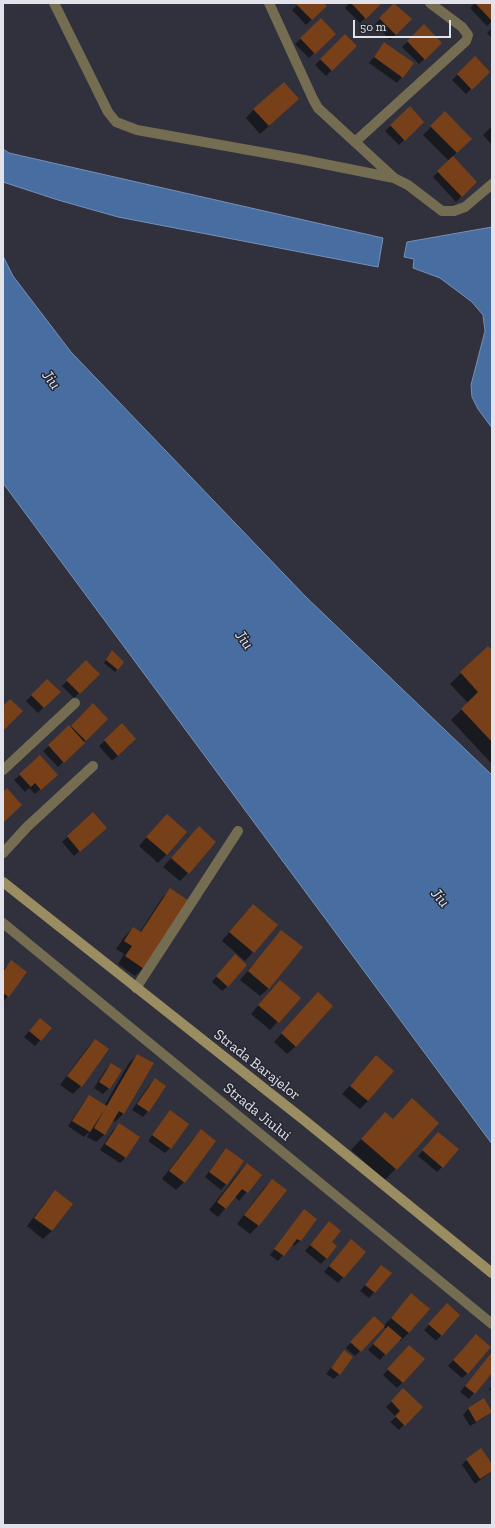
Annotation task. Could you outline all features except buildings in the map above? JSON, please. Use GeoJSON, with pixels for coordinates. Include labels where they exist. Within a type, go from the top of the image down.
{"type":"FeatureCollection","features":[{"type":"Feature","properties":{"kind":"main road","name":"Strada Barajelor"},"geometry":{"type":"LineString","coordinates":[[3,882],[369,1172],[492,1273]]}},
{"type":"Feature","properties":{"kind":"street"},"geometry":{"type":"LineString","coordinates":[[54,3],[108,112],[116,122],[137,130],[299,159],[394,178],[408,185],[442,211],[454,211],[465,208],[492,184]]}},
{"type":"Feature","properties":{"kind":"street"},"geometry":{"type":"LineString","coordinates":[[269,3],[318,108],[356,141],[394,178]]}},
{"type":"Feature","properties":{"kind":"street"},"geometry":{"type":"LineString","coordinates":[[356,141],[466,41],[468,35],[462,27],[430,3]]}},
{"type":"Feature","properties":{"kind":"street"},"geometry":{"type":"LineString","coordinates":[[3,770],[74,704]]}},
{"type":"Feature","properties":{"kind":"street"},"geometry":{"type":"LineString","coordinates":[[3,853],[27,827],[93,766]]}},
{"type":"Feature","properties":{"kind":"street"},"geometry":{"type":"LineString","coordinates":[[136,988],[238,831]]}},
{"type":"Feature","properties":{"kind":"street","name":"Strada Jiului"},"geometry":{"type":"LineString","coordinates":[[3,924],[492,1324]]}},
{"type":"Feature","properties":{"kind":"water"},"geometry":{"type":"Polygon","coordinates":[[[3,149],[9,153],[383,238],[378,267],[118,217],[58,200],[3,182],[3,149]]]}},
{"type":"Feature","properties":{"kind":"water"},"geometry":{"type":"Polygon","coordinates":[[[492,227],[492,428],[478,409],[472,397],[471,385],[485,331],[483,315],[472,302],[440,278],[413,268],[414,259],[404,257],[407,242],[492,227]]]}},
{"type":"Feature","properties":{"kind":"water","name":"Jiu"},"geometry":{"type":"Polygon","coordinates":[[[3,256],[13,276],[71,352],[306,597],[492,775],[492,1144],[3,483],[3,256]]]}}]}
